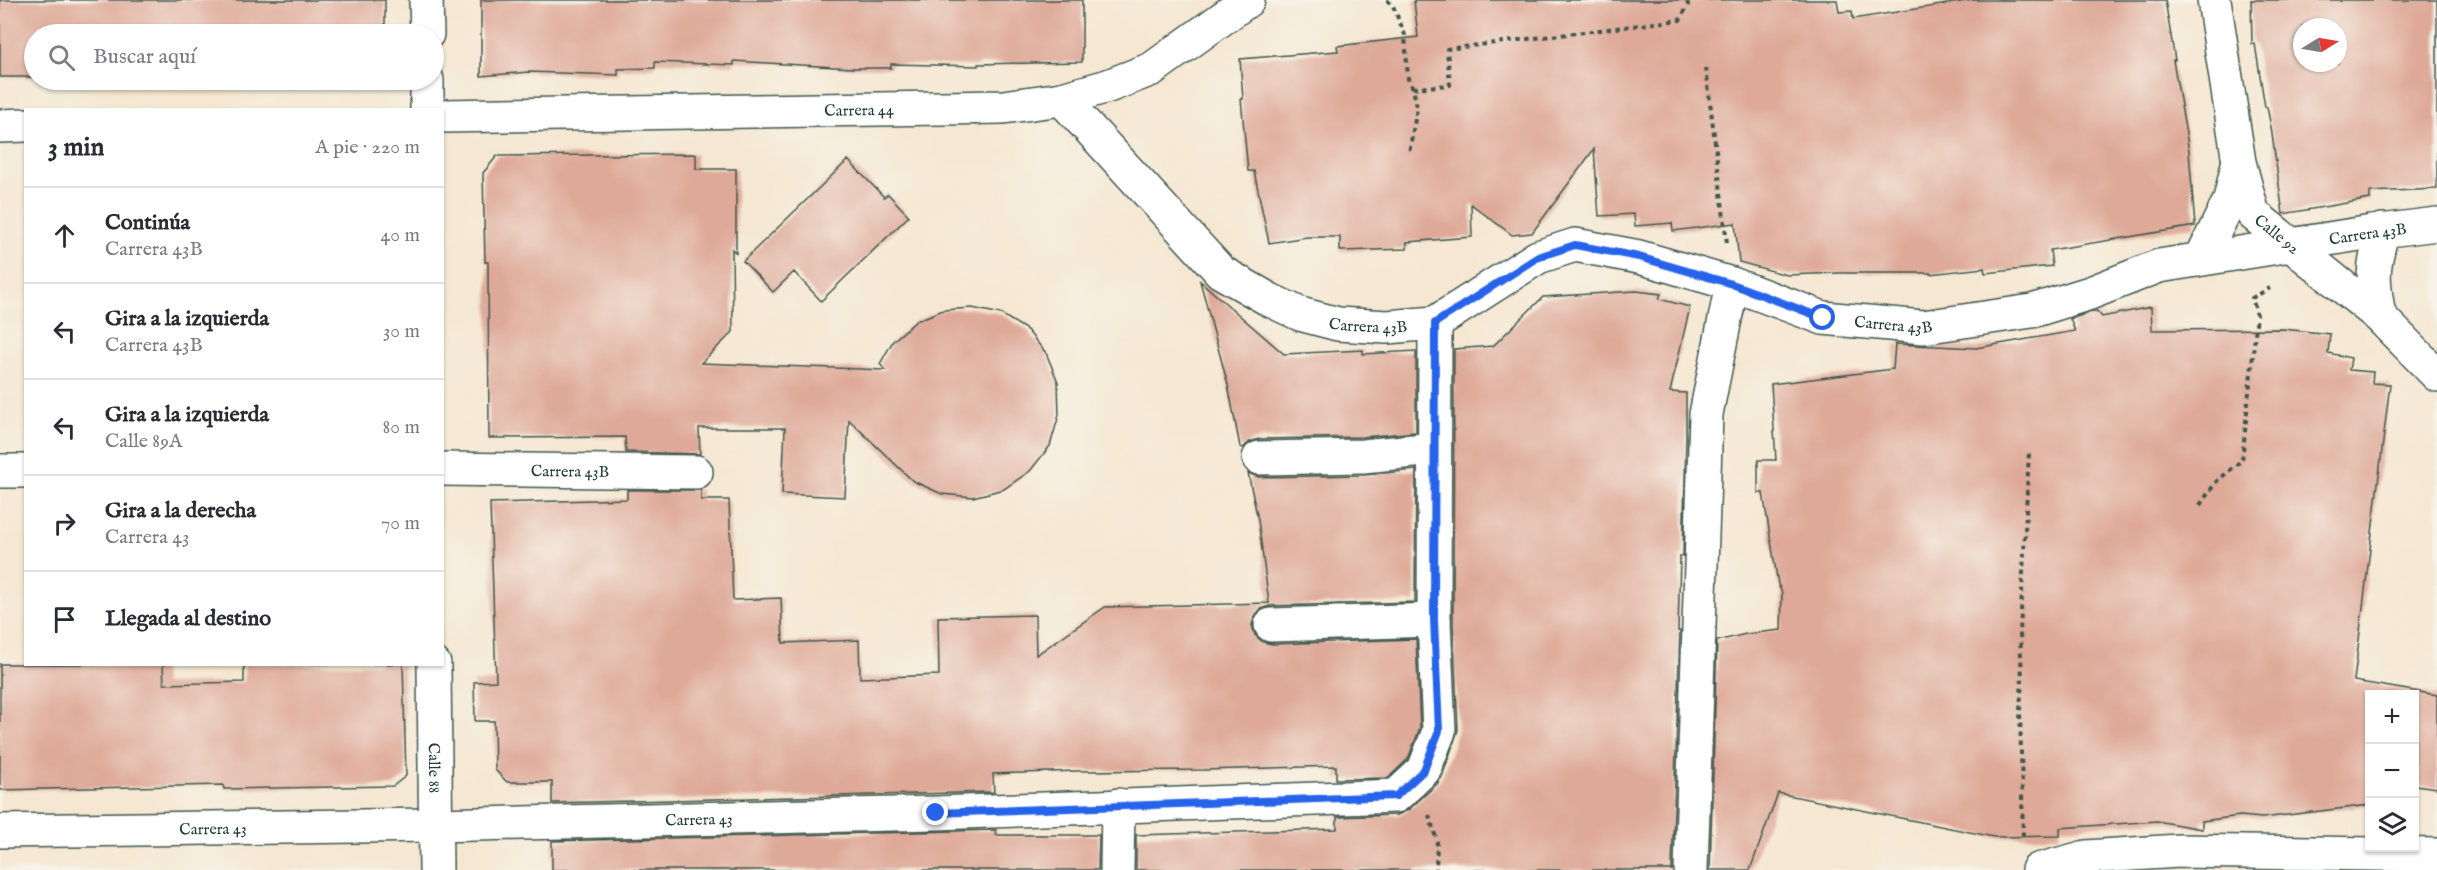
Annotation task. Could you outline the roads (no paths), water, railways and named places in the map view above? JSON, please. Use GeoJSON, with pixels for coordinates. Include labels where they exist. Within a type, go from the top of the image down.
{"type":"FeatureCollection","features":[{"type":"Feature","properties":{"kind":"street"},"geometry":{"type":"LineString","coordinates":[[426,0],[427,24]]}},
{"type":"Feature","properties":{"kind":"street","name":"Carrera 44"},"geometry":{"type":"LineString","coordinates":[[444,116],[1003,107],[1062,99],[1108,86],[1152,69],[1248,0]]}},
{"type":"Feature","properties":{"kind":"street","name":"Calle 92"},"geometry":{"type":"LineString","coordinates":[[2214,0],[2239,162],[2253,214],[2379,316],[2437,375]]}},
{"type":"Feature","properties":{"kind":"street"},"geometry":{"type":"LineString","coordinates":[[427,90],[427,108]]}},
{"type":"Feature","properties":{"kind":"street","name":"Carrera 43B"},"geometry":{"type":"LineString","coordinates":[[1062,99],[1221,272],[1300,314],[1338,324],[1387,327],[1435,323],[1538,257],[1575,245],[1639,257],[1724,282],[1823,318],[1923,327],[2032,311],[2090,293],[2159,266],[2201,259],[2300,253],[2383,230],[2437,224]]}},
{"type":"Feature","properties":{"kind":"street"},"geometry":{"type":"LineString","coordinates":[[0,126],[24,125]]}},
{"type":"Feature","properties":{"kind":"street"},"geometry":{"type":"LineString","coordinates":[[2201,259],[2230,200],[2239,162]]}},
{"type":"Feature","properties":{"kind":"street"},"geometry":{"type":"LineString","coordinates":[[2379,316],[2373,285],[2373,265],[2383,230]]}},
{"type":"Feature","properties":{"kind":"street"},"geometry":{"type":"LineString","coordinates":[[1691,870],[1706,414],[1724,282]]}},
{"type":"Feature","properties":{"kind":"street"},"geometry":{"type":"LineString","coordinates":[[1271,625],[1434,620],[1435,323]]}},
{"type":"Feature","properties":{"kind":"street"},"geometry":{"type":"LineString","coordinates":[[1259,458],[1363,456],[1434,449]]}},
{"type":"Feature","properties":{"kind":"street","name":"Carrera 43B"},"geometry":{"type":"LineString","coordinates":[[444,470],[696,472]]}},
{"type":"Feature","properties":{"kind":"street"},"geometry":{"type":"LineString","coordinates":[[0,471],[24,471]]}},
{"type":"Feature","properties":{"kind":"street","name":"Carrera 43"},"geometry":{"type":"LineString","coordinates":[[0,831],[435,825],[936,813],[1400,792],[1424,770],[1439,731],[1434,620]]}},
{"type":"Feature","properties":{"kind":"street","name":"Calle 88"},"geometry":{"type":"LineString","coordinates":[[434,666],[436,870]]}},
{"type":"Feature","properties":{"kind":"street"},"geometry":{"type":"LineString","coordinates":[[1117,870],[1118,806]]}},
{"type":"Feature","properties":{"kind":"street"},"geometry":{"type":"LineString","coordinates":[[2031,859],[2086,857],[2129,862],[2180,850],[2437,855]]}}]}
